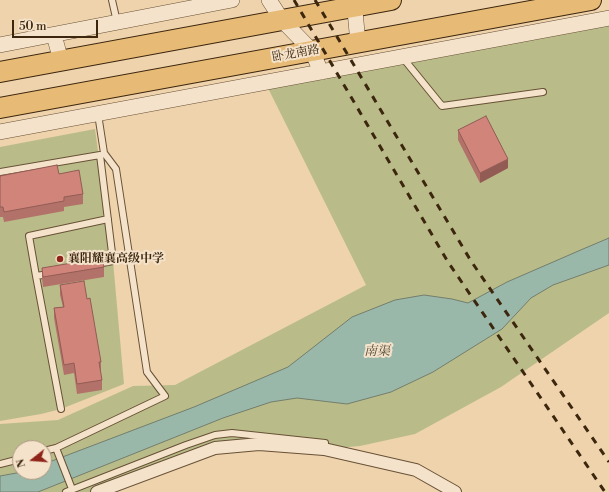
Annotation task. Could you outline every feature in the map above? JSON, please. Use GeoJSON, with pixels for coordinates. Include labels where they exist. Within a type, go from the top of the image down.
{"type":"FeatureCollection","features":[{"type":"Feature","properties":{"kind":"highway"},"geometry":{"type":"LineString","coordinates":[[0,72],[282,20],[354,3],[391,0]]}},
{"type":"Feature","properties":{"kind":"highway","name":"卧龙南路"},"geometry":{"type":"LineString","coordinates":[[0,108],[591,0]]}},
{"type":"Feature","properties":{"kind":"street"},"geometry":{"type":"LineString","coordinates":[[0,45],[232,0]]}},
{"type":"Feature","properties":{"kind":"street"},"geometry":{"type":"LineString","coordinates":[[269,0],[282,20],[312,51],[321,72]]}},
{"type":"Feature","properties":{"kind":"street"},"geometry":{"type":"LineString","coordinates":[[354,3],[358,43]]}},
{"type":"Feature","properties":{"kind":"street"},"geometry":{"type":"LineString","coordinates":[[0,132],[609,18]]}},
{"type":"Feature","properties":{"kind":"street"},"geometry":{"type":"LineString","coordinates":[[54,35],[61,61]]}},
{"type":"Feature","properties":{"kind":"street"},"geometry":{"type":"LineString","coordinates":[[97,492],[215,448],[259,444],[324,449],[416,470],[455,492]]}},
{"type":"Feature","properties":{"kind":"lane"},"geometry":{"type":"LineString","coordinates":[[112,0],[117,23]]}},
{"type":"Feature","properties":{"kind":"lane"},"geometry":{"type":"LineString","coordinates":[[402,57],[442,106],[543,92]]}},
{"type":"Feature","properties":{"kind":"lane"},"geometry":{"type":"LineString","coordinates":[[90,266],[114,261],[108,219],[98,114]]}},
{"type":"Feature","properties":{"kind":"lane"},"geometry":{"type":"LineString","coordinates":[[0,172],[102,154]]}},
{"type":"Feature","properties":{"kind":"lane"},"geometry":{"type":"LineString","coordinates":[[52,449],[165,396],[147,372],[116,169],[102,154]]}},
{"type":"Feature","properties":{"kind":"lane"},"geometry":{"type":"LineString","coordinates":[[61,410],[29,236],[108,219]]}},
{"type":"Feature","properties":{"kind":"lane"},"geometry":{"type":"LineString","coordinates":[[36,276],[59,272]]}},
{"type":"Feature","properties":{"kind":"lane"},"geometry":{"type":"LineString","coordinates":[[66,492],[215,435],[232,433],[325,443],[324,449]]}},
{"type":"Feature","properties":{"kind":"lane"},"geometry":{"type":"LineString","coordinates":[[56,448],[72,489]]}},
{"type":"Feature","properties":{"kind":"lane"},"geometry":{"type":"LineString","coordinates":[[0,464],[12,461]]}},
{"type":"Feature","properties":{"kind":"green space"},"geometry":{"type":"Polygon","coordinates":[[[609,18],[609,313],[501,387],[415,434],[360,446],[324,449],[215,448],[97,492],[0,492],[0,424],[58,420],[133,386],[175,385],[366,285],[265,82],[609,18]]]}},
{"type":"Feature","properties":{"kind":"green space","name":"襄阳耀襄高级中学"},"geometry":{"type":"Polygon","coordinates":[[[95,129],[113,261],[124,384],[61,409],[0,421],[0,147],[95,129]]]}},
{"type":"Feature","properties":{"kind":"water","name":"南渠"},"geometry":{"type":"Polygon","coordinates":[[[609,238],[609,265],[553,285],[531,298],[502,329],[433,372],[391,392],[347,404],[297,398],[271,402],[223,418],[38,492],[0,492],[0,476],[12,474],[12,480],[52,480],[52,461],[194,407],[288,367],[352,317],[395,300],[424,295],[468,303],[507,282],[609,238]]]}},
{"type":"Feature","properties":{"kind":"building"},"geometry":{"type":"Polygon","coordinates":[[[486,116],[508,159],[480,173],[458,130],[486,116]]]}},
{"type":"Feature","properties":{"kind":"building"},"geometry":{"type":"Polygon","coordinates":[[[57,165],[59,174],[79,170],[83,194],[64,197],[64,201],[4,212],[3,207],[0,207],[0,176],[57,165]]]}},
{"type":"Feature","properties":{"kind":"building"},"geometry":{"type":"Polygon","coordinates":[[[102,258],[104,267],[43,277],[42,268],[102,258]]]}},
{"type":"Feature","properties":{"kind":"building"},"geometry":{"type":"Polygon","coordinates":[[[84,281],[87,299],[90,298],[101,362],[99,362],[102,380],[77,384],[74,363],[64,365],[54,308],[64,307],[60,285],[84,281]]]}},
{"type":"Feature","properties":{"kind":"railway"},"geometry":{"type":"LineString","coordinates":[[294,0],[448,262],[605,492]]}},
{"type":"Feature","properties":{"kind":"railway"},"geometry":{"type":"LineString","coordinates":[[315,0],[471,261],[609,462]]}},
{"type":"Feature","properties":{"kind":"place","name":"襄阳耀襄高级中学"},"geometry":{"type":"Point","coordinates":[60,259]}}]}
